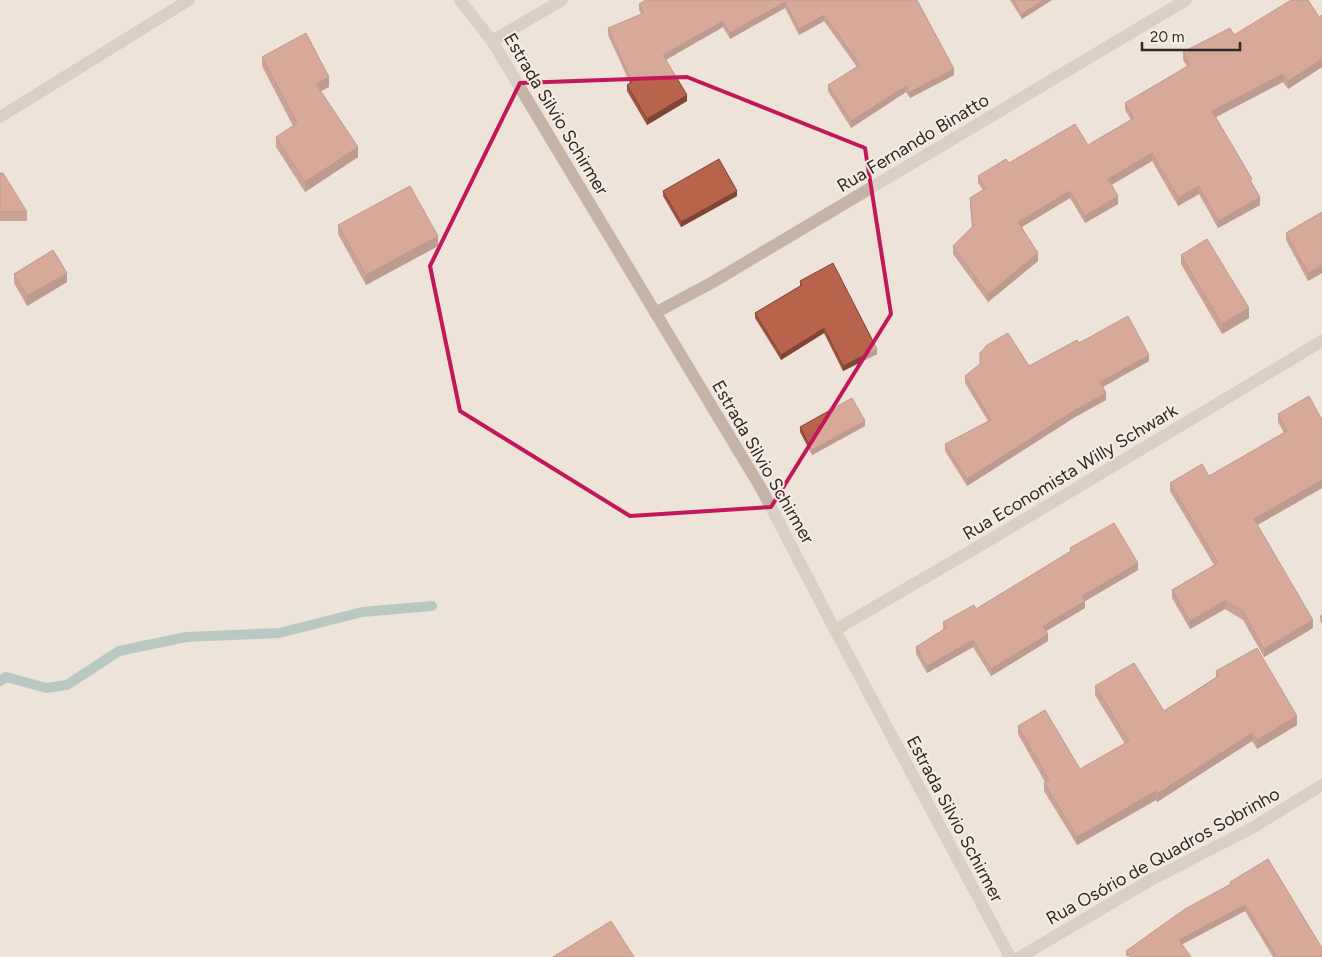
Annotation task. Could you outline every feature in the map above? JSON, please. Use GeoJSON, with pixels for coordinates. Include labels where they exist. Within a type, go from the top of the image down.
{"type":"FeatureCollection","features":[{"type":"Feature","properties":{"kind":"street"},"geometry":{"type":"LineString","coordinates":[[0,117],[189,0]]}},
{"type":"Feature","properties":{"kind":"street","name":"Estrada Silvio Schirmer"},"geometry":{"type":"LineString","coordinates":[[460,0],[492,41],[762,490],[1010,957]]}},
{"type":"Feature","properties":{"kind":"street"},"geometry":{"type":"LineString","coordinates":[[492,41],[562,0]]}},
{"type":"Feature","properties":{"kind":"street","name":"Rua Fernando Binatto"},"geometry":{"type":"LineString","coordinates":[[656,313],[721,277],[1186,0]]}},
{"type":"Feature","properties":{"kind":"street","name":"Rua Economista Willy Schwark"},"geometry":{"type":"LineString","coordinates":[[835,630],[993,538],[1322,341]]}},
{"type":"Feature","properties":{"kind":"street","name":"Rua Osório de Quadros Sobrinho"},"geometry":{"type":"LineString","coordinates":[[1020,957],[1149,881],[1252,828],[1322,785]]}},
{"type":"Feature","properties":{"kind":"highlighted area"},"geometry":{"type":"Polygon","coordinates":[[[687,77],[865,148],[891,314],[771,507],[630,516],[460,411],[430,266],[520,83],[687,77]]]}},
{"type":"Feature","properties":{"kind":"building"},"geometry":{"type":"Polygon","coordinates":[[[646,0],[917,0],[954,69],[910,92],[906,86],[851,121],[828,85],[860,65],[824,15],[799,29],[785,2],[730,33],[723,21],[663,55],[687,95],[647,119],[627,85],[632,82],[608,28],[644,13],[639,4],[646,0]]]}},
{"type":"Feature","properties":{"kind":"building"},"geometry":{"type":"Polygon","coordinates":[[[1013,0],[1044,0],[1022,14],[1013,0]]]}},
{"type":"Feature","properties":{"kind":"building"},"geometry":{"type":"Polygon","coordinates":[[[1291,0],[1308,0],[1319,17],[1322,15],[1322,59],[1288,81],[1283,74],[1212,111],[1252,179],[1250,180],[1260,197],[1218,221],[1199,186],[1178,198],[1152,153],[1108,179],[1118,196],[1085,216],[1070,191],[1018,222],[1038,253],[988,294],[953,246],[973,226],[970,198],[986,188],[978,176],[1006,159],[1009,163],[1075,124],[1088,145],[1134,118],[1125,103],[1190,65],[1183,52],[1230,28],[1234,35],[1291,0]]]}},
{"type":"Feature","properties":{"kind":"building"},"geometry":{"type":"Polygon","coordinates":[[[306,33],[329,77],[316,84],[358,147],[305,182],[276,137],[297,123],[262,57],[306,33]]]}},
{"type":"Feature","properties":{"kind":"building"},"geometry":{"type":"Polygon","coordinates":[[[719,159],[737,191],[681,222],[663,191],[719,159]]]}},
{"type":"Feature","properties":{"kind":"building"},"geometry":{"type":"Polygon","coordinates":[[[0,173],[3,173],[27,212],[0,212],[0,173]]]}},
{"type":"Feature","properties":{"kind":"building"},"geometry":{"type":"Polygon","coordinates":[[[410,186],[438,236],[366,275],[338,225],[410,186]]]}},
{"type":"Feature","properties":{"kind":"building"},"geometry":{"type":"Polygon","coordinates":[[[1322,212],[1322,266],[1308,273],[1286,233],[1322,212]]]}},
{"type":"Feature","properties":{"kind":"building"},"geometry":{"type":"Polygon","coordinates":[[[1207,239],[1249,308],[1222,324],[1181,255],[1207,239]]]}},
{"type":"Feature","properties":{"kind":"building"},"geometry":{"type":"Polygon","coordinates":[[[53,250],[67,273],[27,296],[14,274],[53,250]]]}},
{"type":"Feature","properties":{"kind":"building"},"geometry":{"type":"Polygon","coordinates":[[[833,263],[877,349],[843,366],[824,328],[781,355],[755,313],[802,285],[800,281],[833,263]]]}},
{"type":"Feature","properties":{"kind":"building"},"geometry":{"type":"Polygon","coordinates":[[[1128,316],[1149,355],[1100,382],[1106,393],[1075,410],[967,479],[945,444],[991,420],[965,376],[980,364],[980,353],[987,345],[1008,333],[1029,366],[1077,340],[1079,343],[1128,316]]]}},
{"type":"Feature","properties":{"kind":"building"},"geometry":{"type":"Polygon","coordinates":[[[1309,396],[1322,420],[1322,480],[1254,519],[1313,620],[1264,649],[1243,611],[1225,601],[1190,621],[1172,590],[1218,563],[1170,483],[1202,464],[1209,476],[1287,431],[1278,414],[1309,396]]]}},
{"type":"Feature","properties":{"kind":"building"},"geometry":{"type":"Polygon","coordinates":[[[852,398],[865,421],[812,450],[800,427],[852,398]]]}},
{"type":"Feature","properties":{"kind":"building"},"geometry":{"type":"Polygon","coordinates":[[[1114,523],[1138,563],[1082,596],[1085,601],[1043,626],[1048,634],[991,669],[973,640],[927,666],[916,647],[946,628],[943,622],[974,605],[976,609],[1071,551],[1070,548],[1114,523]]]}},
{"type":"Feature","properties":{"kind":"building"},"geometry":{"type":"Polygon","coordinates":[[[1257,648],[1297,716],[1257,740],[1252,733],[1157,794],[1156,791],[1077,837],[1044,783],[1049,780],[1018,726],[1045,710],[1080,769],[1129,741],[1095,686],[1134,663],[1164,711],[1219,676],[1216,671],[1257,648]]]}},
{"type":"Feature","properties":{"kind":"building"},"geometry":{"type":"Polygon","coordinates":[[[1268,859],[1322,948],[1322,957],[1277,957],[1245,905],[1179,940],[1191,957],[1130,957],[1126,951],[1185,909],[1231,884],[1230,882],[1268,859]]]}},
{"type":"Feature","properties":{"kind":"building"},"geometry":{"type":"Polygon","coordinates":[[[611,921],[634,957],[553,957],[611,921]]]}},
{"type":"Feature","properties":{"kind":"waterway"},"geometry":{"type":"LineString","coordinates":[[0,681],[6,677],[46,688],[67,685],[119,651],[186,637],[279,633],[362,612],[432,606]]}}]}
